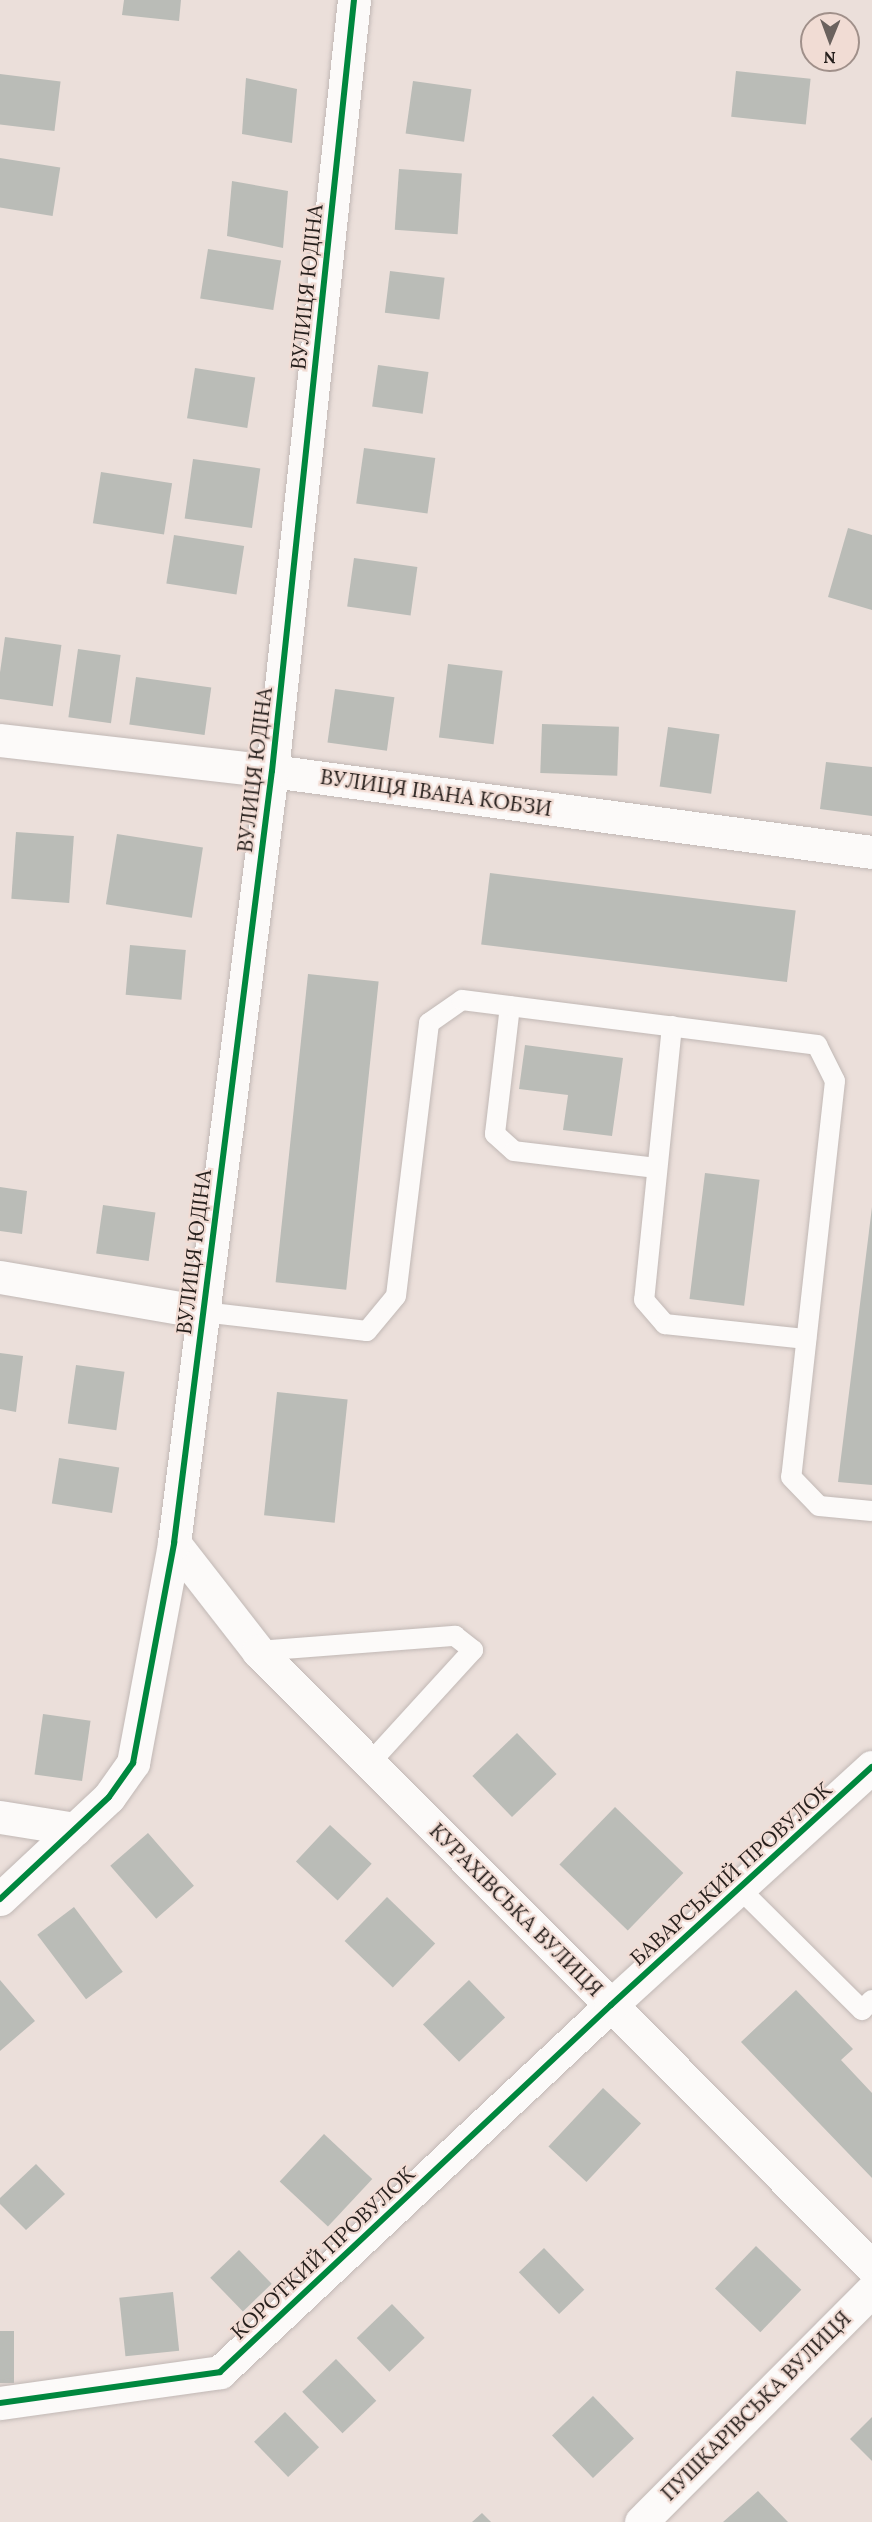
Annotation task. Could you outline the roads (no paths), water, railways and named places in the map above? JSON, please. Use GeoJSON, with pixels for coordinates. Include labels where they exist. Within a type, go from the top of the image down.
{"type":"FeatureCollection","features":[{"type":"Feature","properties":{"kind":"street","name":"ВУЛИЦЯ ЮДІНА"},"geometry":{"type":"LineString","coordinates":[[0,1899],[109,1797],[134,1763],[174,1543],[272,771],[354,0]]}},
{"type":"Feature","properties":{"kind":"street","name":"ВУЛИЦЯ ІВАНА КОБЗИ"},"geometry":{"type":"LineString","coordinates":[[0,740],[272,771],[872,852]]}},
{"type":"Feature","properties":{"kind":"street"},"geometry":{"type":"LineString","coordinates":[[0,1277],[203,1312]]}},
{"type":"Feature","properties":{"kind":"street","name":"КУРАХІВСЬКА ВУЛИЦЯ"},"geometry":{"type":"LineString","coordinates":[[174,1543],[258,1652],[872,2267]]}},
{"type":"Feature","properties":{"kind":"street","name":"БАВАРСЬКИЙ ПРОВУЛОК"},"geometry":{"type":"LineString","coordinates":[[611,2005],[872,1767]]}},
{"type":"Feature","properties":{"kind":"street"},"geometry":{"type":"LineString","coordinates":[[0,1816],[75,1829]]}},
{"type":"Feature","properties":{"kind":"street","name":"КОРОТКИЙ ПРОВУЛОК"},"geometry":{"type":"LineString","coordinates":[[0,2403],[220,2372],[611,2005]]}},
{"type":"Feature","properties":{"kind":"street","name":"ПУШКАРІВСЬКА ВУЛИЦЯ"},"geometry":{"type":"LineString","coordinates":[[641,2522],[872,2290]]}},
{"type":"Feature","properties":{"kind":"lane"},"geometry":{"type":"LineString","coordinates":[[203,1312],[367,1331],[396,1296],[429,1023],[462,1000],[817,1044],[835,1081],[791,1477],[819,1506],[872,1511]]}},
{"type":"Feature","properties":{"kind":"lane"},"geometry":{"type":"LineString","coordinates":[[510,1006],[495,1134],[514,1151],[657,1168]]}},
{"type":"Feature","properties":{"kind":"lane"},"geometry":{"type":"LineString","coordinates":[[672,1026],[644,1300],[665,1324],[806,1339]]}},
{"type":"Feature","properties":{"kind":"lane"},"geometry":{"type":"LineString","coordinates":[[258,1652],[455,1636],[473,1650],[369,1764]]}},
{"type":"Feature","properties":{"kind":"lane"},"geometry":{"type":"LineString","coordinates":[[740,1889],[869,2010]]}}]}
